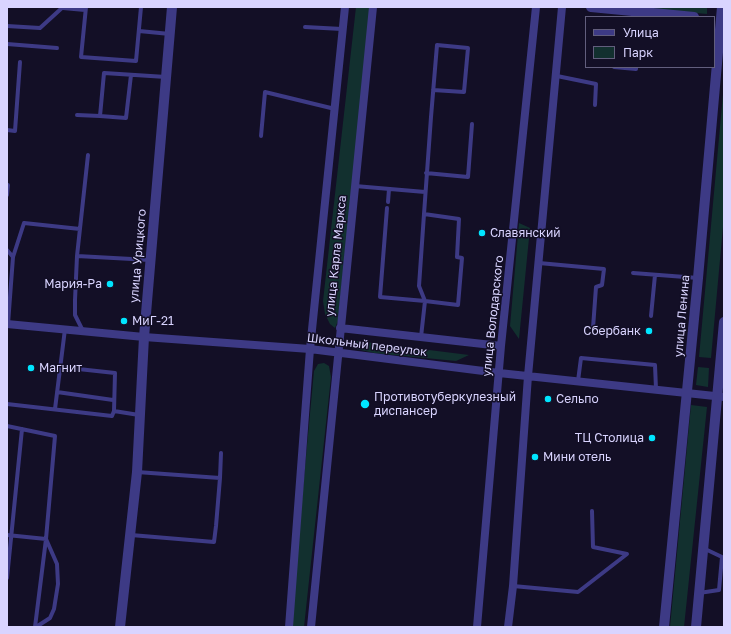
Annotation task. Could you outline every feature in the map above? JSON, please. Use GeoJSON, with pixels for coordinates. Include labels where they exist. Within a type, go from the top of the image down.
{"type":"FeatureCollection","features":[{"type":"Feature","properties":{"kind":"street","name":"улица Урицкого"},"geometry":{"type":"LineString","coordinates":[[120,627],[137,472],[144,337],[172,7]]}},
{"type":"Feature","properties":{"kind":"street","name":"улица Карла Маркса"},"geometry":{"type":"LineString","coordinates":[[289,627],[310,349],[345,7]]}},
{"type":"Feature","properties":{"kind":"street","name":"улица Карла Маркса"},"geometry":{"type":"LineString","coordinates":[[311,627],[373,7]]}},
{"type":"Feature","properties":{"kind":"street","name":"улица Володарского"},"geometry":{"type":"LineString","coordinates":[[477,627],[501,346],[536,7]]}},
{"type":"Feature","properties":{"kind":"street"},"geometry":{"type":"LineString","coordinates":[[508,627],[513,586],[528,376],[557,76],[562,7]]}},
{"type":"Feature","properties":{"kind":"street"},"geometry":{"type":"LineString","coordinates":[[591,7],[617,13],[675,16]]}},
{"type":"Feature","properties":{"kind":"street","name":"улица Ленина"},"geometry":{"type":"LineString","coordinates":[[664,627],[688,393],[722,7]]}},
{"type":"Feature","properties":{"kind":"street"},"geometry":{"type":"LineString","coordinates":[[696,627],[703,548],[720,396],[724,322]]}},
{"type":"Feature","properties":{"kind":"street","name":"Школьный переулок"},"geometry":{"type":"LineString","coordinates":[[8,324],[144,337],[310,349],[338,354],[499,373],[720,396]]}},
{"type":"Feature","properties":{"kind":"street"},"geometry":{"type":"LineString","coordinates":[[340,328],[501,346]]}},
{"type":"Feature","properties":{"kind":"lane"},"geometry":{"type":"LineString","coordinates":[[7,26],[40,28],[63,8],[85,9],[81,57],[136,61],[141,7]]}},
{"type":"Feature","properties":{"kind":"lane"},"geometry":{"type":"LineString","coordinates":[[304,27],[343,29]]}},
{"type":"Feature","properties":{"kind":"lane"},"geometry":{"type":"LineString","coordinates":[[139,31],[170,34]]}},
{"type":"Feature","properties":{"kind":"lane"},"geometry":{"type":"LineString","coordinates":[[7,44],[57,48]]}},
{"type":"Feature","properties":{"kind":"lane"},"geometry":{"type":"LineString","coordinates":[[421,337],[425,302],[419,286],[426,173],[433,90],[437,45],[468,48],[464,92],[433,90]]}},
{"type":"Feature","properties":{"kind":"lane"},"geometry":{"type":"LineString","coordinates":[[7,130],[16,131],[20,62]]}},
{"type":"Feature","properties":{"kind":"lane"},"geometry":{"type":"LineString","coordinates":[[625,68],[636,68]]}},
{"type":"Feature","properties":{"kind":"lane"},"geometry":{"type":"LineString","coordinates":[[100,116],[104,73],[166,77]]}},
{"type":"Feature","properties":{"kind":"lane"},"geometry":{"type":"LineString","coordinates":[[77,115],[126,118],[130,75]]}},
{"type":"Feature","properties":{"kind":"lane"},"geometry":{"type":"LineString","coordinates":[[557,76],[596,84],[595,105]]}},
{"type":"Feature","properties":{"kind":"lane"},"geometry":{"type":"LineString","coordinates":[[261,136],[265,92],[335,109]]}},
{"type":"Feature","properties":{"kind":"lane"},"geometry":{"type":"LineString","coordinates":[[426,173],[468,178],[472,124]]}},
{"type":"Feature","properties":{"kind":"lane"},"geometry":{"type":"LineString","coordinates":[[83,331],[75,315],[77,256],[88,155]]}},
{"type":"Feature","properties":{"kind":"lane"},"geometry":{"type":"LineString","coordinates":[[7,195],[8,185]]}},
{"type":"Feature","properties":{"kind":"lane"},"geometry":{"type":"LineString","coordinates":[[355,186],[425,192]]}},
{"type":"Feature","properties":{"kind":"lane"},"geometry":{"type":"LineString","coordinates":[[388,202],[389,189]]}},
{"type":"Feature","properties":{"kind":"lane"},"geometry":{"type":"LineString","coordinates":[[387,208],[380,297],[458,305],[462,258],[457,257],[459,219],[424,214]]}},
{"type":"Feature","properties":{"kind":"lane"},"geometry":{"type":"LineString","coordinates":[[8,324],[13,257],[24,224],[80,228]]}},
{"type":"Feature","properties":{"kind":"lane"},"geometry":{"type":"LineString","coordinates":[[7,250],[13,257]]}},
{"type":"Feature","properties":{"kind":"lane"},"geometry":{"type":"LineString","coordinates":[[77,256],[151,260]]}},
{"type":"Feature","properties":{"kind":"lane"},"geometry":{"type":"LineString","coordinates":[[539,263],[604,268],[602,285],[596,287],[593,328]]}},
{"type":"Feature","properties":{"kind":"lane"},"geometry":{"type":"LineString","coordinates":[[633,273],[698,278]]}},
{"type":"Feature","properties":{"kind":"lane"},"geometry":{"type":"LineString","coordinates":[[651,316],[655,275]]}},
{"type":"Feature","properties":{"kind":"lane"},"geometry":{"type":"LineString","coordinates":[[55,409],[65,329]]}},
{"type":"Feature","properties":{"kind":"lane"},"geometry":{"type":"LineString","coordinates":[[578,381],[581,358],[655,365],[656,389]]}},
{"type":"Feature","properties":{"kind":"lane"},"geometry":{"type":"LineString","coordinates":[[7,404],[112,416],[114,411],[113,400],[115,373],[60,367]]}},
{"type":"Feature","properties":{"kind":"lane"},"geometry":{"type":"LineString","coordinates":[[57,392],[113,400]]}},
{"type":"Feature","properties":{"kind":"lane"},"geometry":{"type":"LineString","coordinates":[[114,411],[140,415]]}},
{"type":"Feature","properties":{"kind":"lane"},"geometry":{"type":"LineString","coordinates":[[7,426],[55,436],[46,539],[35,627]]}},
{"type":"Feature","properties":{"kind":"lane"},"geometry":{"type":"LineString","coordinates":[[7,578],[9,536],[22,429]]}},
{"type":"Feature","properties":{"kind":"lane"},"geometry":{"type":"LineString","coordinates":[[130,535],[214,542],[221,453]]}},
{"type":"Feature","properties":{"kind":"lane"},"geometry":{"type":"LineString","coordinates":[[137,472],[220,478]]}},
{"type":"Feature","properties":{"kind":"lane"},"geometry":{"type":"LineString","coordinates":[[513,586],[578,592],[627,554],[593,547],[592,511]]}},
{"type":"Feature","properties":{"kind":"lane"},"geometry":{"type":"LineString","coordinates":[[9,536],[46,539]]}},
{"type":"Feature","properties":{"kind":"lane"},"geometry":{"type":"LineString","coordinates":[[35,627],[50,618],[54,609],[58,584],[57,564],[46,539]]}},
{"type":"Feature","properties":{"kind":"lane"},"geometry":{"type":"LineString","coordinates":[[699,593],[719,590],[722,564],[722,557],[703,548]]}},
{"type":"Feature","properties":{"kind":"green space"},"geometry":{"type":"Polygon","coordinates":[[[356,7],[371,7],[338,321],[335,328],[330,324],[325,314],[323,301],[356,7]]]}},
{"type":"Feature","properties":{"kind":"green space"},"geometry":{"type":"Polygon","coordinates":[[[632,7],[707,8],[707,14],[632,7]]]}},
{"type":"Feature","properties":{"kind":"green space"},"geometry":{"type":"Polygon","coordinates":[[[724,83],[724,216],[711,358],[699,357],[724,83]]]}},
{"type":"Feature","properties":{"kind":"green space"},"geometry":{"type":"Polygon","coordinates":[[[519,223],[530,228],[519,339],[510,326],[519,223]]]}},
{"type":"Feature","properties":{"kind":"green space"},"geometry":{"type":"Polygon","coordinates":[[[357,341],[469,355],[456,361],[374,353],[352,348],[354,342],[357,341]]]}},
{"type":"Feature","properties":{"kind":"green space"},"geometry":{"type":"Polygon","coordinates":[[[324,363],[329,366],[331,377],[304,627],[290,627],[314,371],[318,364],[324,363]]]}},
{"type":"Feature","properties":{"kind":"green space"},"geometry":{"type":"Polygon","coordinates":[[[698,367],[709,368],[708,387],[696,385],[698,367]]]}},
{"type":"Feature","properties":{"kind":"green space"},"geometry":{"type":"Polygon","coordinates":[[[691,405],[707,407],[684,627],[670,627],[691,405]]]}},
{"type":"Feature","properties":{"kind":"place","name":"Славянский"},"geometry":{"type":"Point","coordinates":[482,233]}},
{"type":"Feature","properties":{"kind":"place","name":"Мария-Ра"},"geometry":{"type":"Point","coordinates":[110,284]}},
{"type":"Feature","properties":{"kind":"place","name":"МиГ-21"},"geometry":{"type":"Point","coordinates":[124,321]}},
{"type":"Feature","properties":{"kind":"place","name":"Сбербанк"},"geometry":{"type":"Point","coordinates":[649,331]}},
{"type":"Feature","properties":{"kind":"place","name":"Магнит"},"geometry":{"type":"Point","coordinates":[31,368]}},
{"type":"Feature","properties":{"kind":"place","name":"Сельпо"},"geometry":{"type":"Point","coordinates":[548,399]}},
{"type":"Feature","properties":{"kind":"place","name":"Противотуберкулезный диспансер"},"geometry":{"type":"Point","coordinates":[365,404]}},
{"type":"Feature","properties":{"kind":"place","name":"ТЦ Столица"},"geometry":{"type":"Point","coordinates":[652,438]}},
{"type":"Feature","properties":{"kind":"place","name":"Мини отель"},"geometry":{"type":"Point","coordinates":[535,457]}}]}
